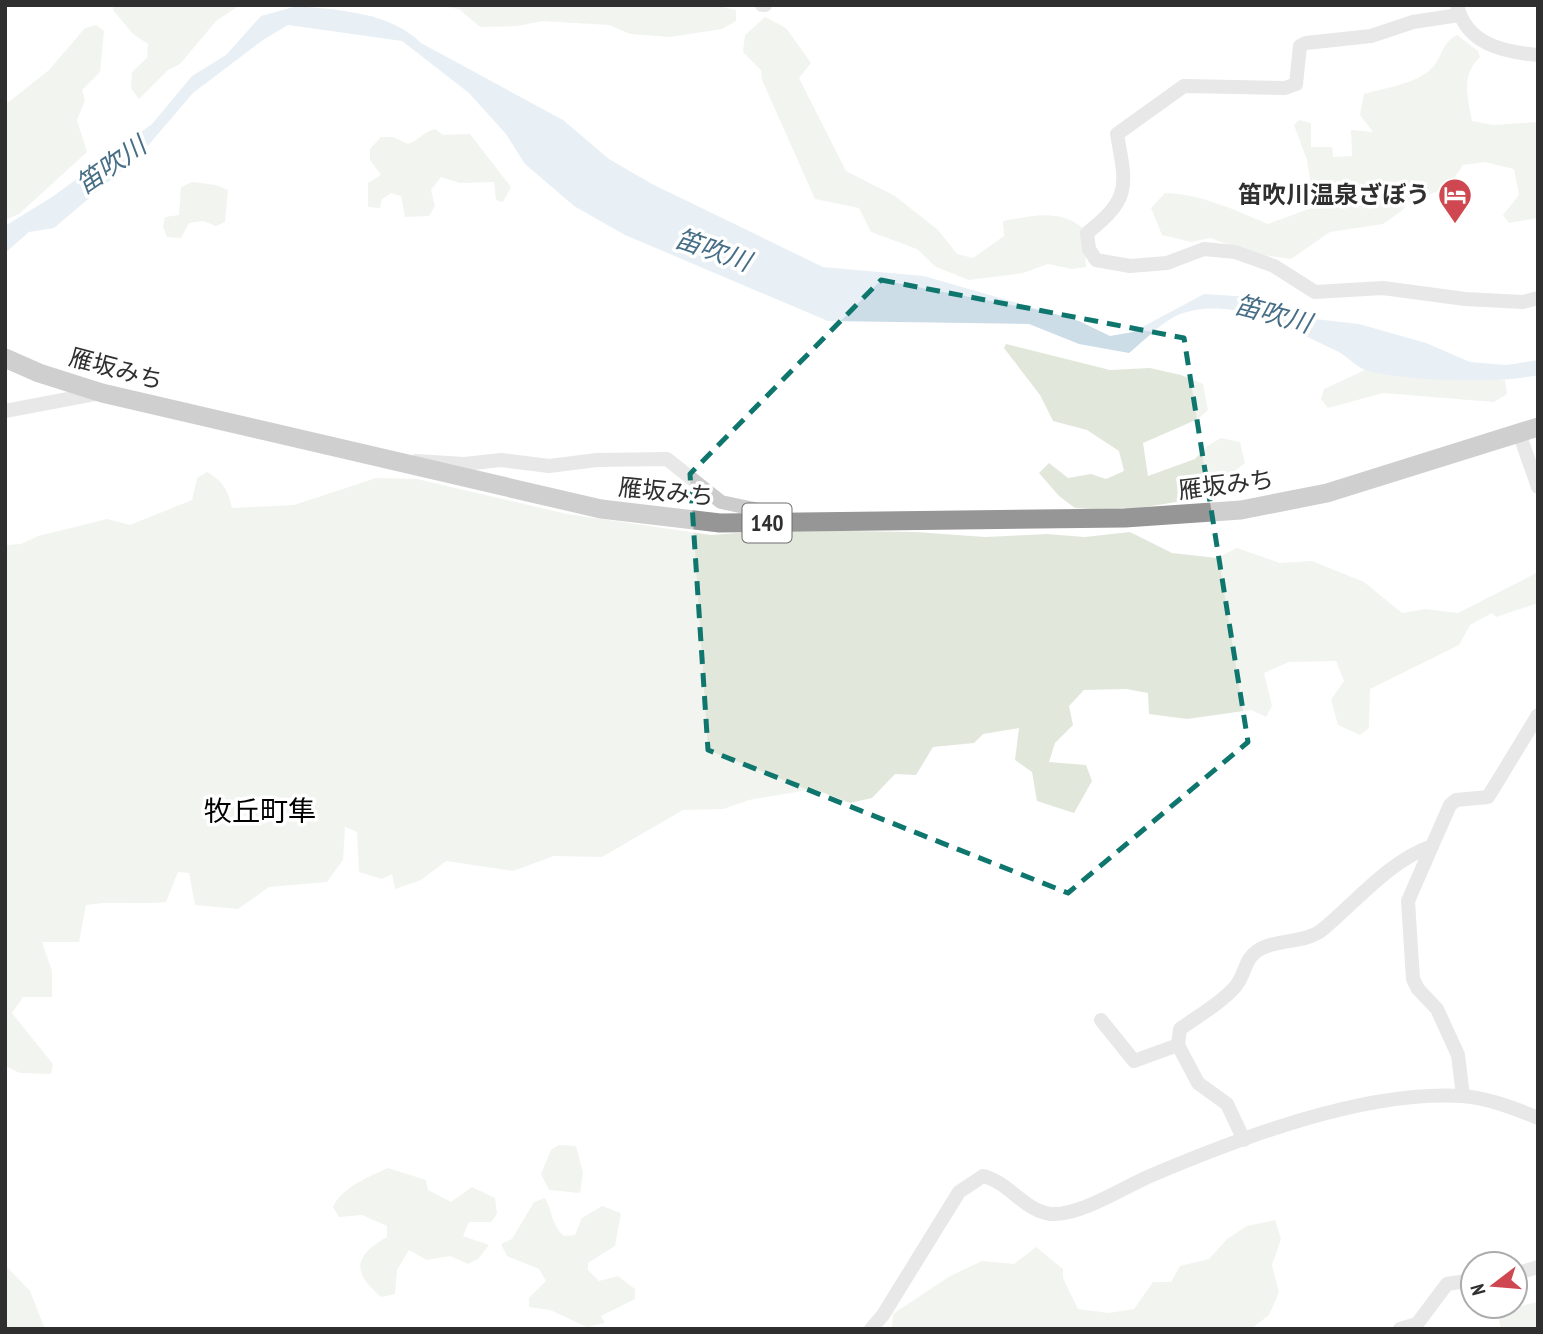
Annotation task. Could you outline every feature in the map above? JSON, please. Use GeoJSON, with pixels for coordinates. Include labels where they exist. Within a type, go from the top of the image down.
{"type":"FeatureCollection","features":[{"type":"Feature","properties":{"kind":"highway","name":"雁坂みち"},"geometry":{"type":"LineString","coordinates":[[5,358],[39,373],[102,393],[601,509],[681,521],[785,524],[1148,518],[1241,510],[1327,493],[1528,430]]}},
{"type":"Feature","properties":{"kind":"street"},"geometry":{"type":"LineString","coordinates":[[1538,55],[1510,52],[1489,46],[1465,26],[1458,10],[1371,37],[1306,43],[1300,46],[1296,84],[1285,88],[1184,86],[1116,134],[1125,178],[1120,201],[1087,233],[1088,249],[1096,260],[1130,266],[1167,263],[1204,249],[1235,252],[1275,266],[1315,292],[1383,288],[1465,299],[1523,302],[1538,298]]}},
{"type":"Feature","properties":{"kind":"street"},"geometry":{"type":"LineString","coordinates":[[5,411],[102,393]]}},
{"type":"Feature","properties":{"kind":"street"},"geometry":{"type":"LineString","coordinates":[[1528,430],[1538,487]]}},
{"type":"Feature","properties":{"kind":"street"},"geometry":{"type":"LineString","coordinates":[[405,464],[423,459],[464,464],[501,460],[549,466],[597,460],[667,459],[721,502],[768,512],[785,524]]}},
{"type":"Feature","properties":{"kind":"street"},"geometry":{"type":"LineString","coordinates":[[1463,1096],[1458,1055],[1437,1009],[1418,989],[1413,979],[1408,901],[1450,805],[1456,800],[1483,799],[1493,793],[1538,715]]}},
{"type":"Feature","properties":{"kind":"street"},"geometry":{"type":"LineString","coordinates":[[1244,1140],[1227,1104],[1198,1083],[1178,1045],[1180,1029],[1237,986],[1255,952],[1269,944],[1320,932],[1363,891],[1418,851],[1432,846]]}},
{"type":"Feature","properties":{"kind":"street"},"geometry":{"type":"LineString","coordinates":[[1101,1020],[1133,1061],[1178,1045]]}},
{"type":"Feature","properties":{"kind":"street"},"geometry":{"type":"LineString","coordinates":[[871,1329],[883,1315],[946,1211],[970,1182],[983,1176],[997,1179],[1034,1209],[1051,1214],[1066,1212],[1244,1140],[1359,1104],[1395,1097],[1463,1096],[1505,1105],[1538,1118]]}},
{"type":"Feature","properties":{"kind":"street"},"geometry":{"type":"LineString","coordinates":[[1401,1329],[1417,1324],[1447,1284],[1459,1282]]}},
{"type":"Feature","properties":{"kind":"highlighted area"},"geometry":{"type":"Polygon","coordinates":[[[881,280],[1184,338],[1248,742],[1068,893],[708,750],[690,474],[881,280]]]}},
{"type":"Feature","properties":{"kind":"shaded area"},"geometry":{"type":"Polygon","coordinates":[[[113,5],[240,5],[216,21],[180,64],[168,70],[139,99],[131,88],[132,72],[147,58],[148,44],[133,34],[113,10],[113,5]]]}},
{"type":"Feature","properties":{"kind":"shaded area"},"geometry":{"type":"Polygon","coordinates":[[[435,5],[714,5],[736,10],[736,21],[722,29],[670,37],[630,34],[609,25],[543,21],[517,26],[480,27],[459,9],[435,5]]]}},
{"type":"Feature","properties":{"kind":"shaded area"},"geometry":{"type":"Polygon","coordinates":[[[765,17],[786,28],[811,63],[799,78],[846,171],[895,196],[938,230],[957,254],[973,258],[1004,236],[1003,221],[1046,215],[1075,222],[1084,229],[1086,267],[1072,269],[1048,264],[1023,273],[969,280],[936,267],[917,249],[871,232],[859,208],[815,199],[762,80],[761,70],[743,52],[745,35],[765,17]]]}},
{"type":"Feature","properties":{"kind":"shaded area"},"geometry":{"type":"Polygon","coordinates":[[[96,25],[104,31],[100,72],[82,90],[85,100],[77,120],[87,152],[19,214],[5,220],[5,105],[49,70],[85,28],[96,25]]]}},
{"type":"Feature","properties":{"kind":"shaded area"},"geometry":{"type":"Polygon","coordinates":[[[1457,35],[1478,51],[1480,57],[1470,72],[1467,87],[1472,121],[1493,125],[1538,122],[1538,218],[1509,223],[1503,215],[1519,195],[1514,169],[1485,162],[1463,165],[1452,181],[1436,192],[1408,202],[1403,210],[1383,224],[1330,232],[1291,259],[1256,254],[1210,238],[1191,242],[1162,235],[1151,208],[1165,193],[1205,200],[1268,224],[1314,207],[1307,160],[1294,125],[1299,120],[1311,123],[1311,147],[1332,147],[1333,157],[1352,156],[1351,130],[1373,132],[1360,115],[1364,94],[1408,82],[1425,74],[1435,64],[1448,42],[1457,35]]]}},
{"type":"Feature","properties":{"kind":"shaded area"},"geometry":{"type":"Polygon","coordinates":[[[435,129],[443,135],[470,134],[511,187],[503,202],[496,200],[494,182],[460,183],[441,177],[431,190],[435,206],[429,216],[405,217],[401,196],[391,193],[382,199],[380,208],[368,207],[368,183],[381,175],[370,160],[370,149],[381,137],[393,137],[408,144],[435,129]]]}},
{"type":"Feature","properties":{"kind":"shaded area"},"geometry":{"type":"Polygon","coordinates":[[[192,182],[216,185],[228,190],[225,222],[216,226],[203,221],[189,223],[181,238],[167,237],[163,227],[165,217],[179,215],[181,187],[192,182]]]}},
{"type":"Feature","properties":{"kind":"shaded area"},"geometry":{"type":"Polygon","coordinates":[[[1006,344],[1110,370],[1150,368],[1181,375],[1203,384],[1208,410],[1198,419],[1143,443],[1148,476],[1195,459],[1207,446],[1221,438],[1240,442],[1245,463],[1201,498],[1121,511],[1075,508],[1059,496],[1039,473],[1049,463],[1068,478],[1091,474],[1106,479],[1124,471],[1119,451],[1087,430],[1053,421],[1040,395],[1004,348],[1006,344]]]}},
{"type":"Feature","properties":{"kind":"shaded area"},"geometry":{"type":"Polygon","coordinates":[[[1365,370],[1404,376],[1505,380],[1507,394],[1494,402],[1383,393],[1328,408],[1321,399],[1324,389],[1365,370]]]}},
{"type":"Feature","properties":{"kind":"shaded area"},"geometry":{"type":"Polygon","coordinates":[[[207,472],[224,487],[232,508],[294,505],[376,478],[417,479],[567,514],[711,535],[776,530],[916,532],[985,537],[1047,534],[1085,537],[1130,532],[1172,553],[1217,558],[1237,548],[1280,563],[1312,561],[1364,582],[1402,613],[1426,609],[1458,613],[1538,572],[1538,603],[1496,617],[1492,613],[1470,625],[1459,645],[1370,689],[1369,728],[1360,735],[1338,725],[1331,700],[1344,681],[1336,661],[1289,662],[1264,673],[1272,706],[1266,717],[1251,710],[1187,719],[1149,714],[1148,693],[1126,689],[1084,690],[1069,706],[1073,725],[1055,743],[1049,762],[1086,765],[1092,781],[1074,813],[1037,801],[1032,772],[1015,760],[1019,728],[983,734],[974,743],[933,747],[916,775],[895,774],[872,798],[850,803],[814,789],[749,800],[723,809],[683,810],[602,857],[554,856],[513,871],[446,861],[421,880],[395,889],[392,874],[382,879],[359,872],[357,832],[345,827],[343,860],[327,882],[269,887],[238,909],[195,905],[189,873],[178,872],[166,902],[86,905],[79,942],[42,942],[52,971],[52,997],[23,997],[12,1013],[53,1064],[51,1074],[20,1073],[5,1066],[5,545],[21,544],[38,536],[107,519],[130,525],[192,500],[197,478],[207,472]]]}},
{"type":"Feature","properties":{"kind":"shaded area"},"geometry":{"type":"Polygon","coordinates":[[[559,1145],[576,1146],[583,1173],[580,1193],[549,1190],[541,1174],[551,1150],[559,1145]]]}},
{"type":"Feature","properties":{"kind":"shaded area"},"geometry":{"type":"Polygon","coordinates":[[[388,1168],[426,1180],[428,1190],[451,1202],[472,1187],[495,1198],[497,1214],[491,1222],[469,1222],[463,1236],[489,1245],[478,1259],[468,1264],[450,1256],[427,1260],[409,1250],[397,1270],[395,1294],[381,1297],[365,1280],[360,1265],[368,1251],[387,1237],[387,1226],[362,1215],[339,1217],[333,1207],[349,1188],[388,1168]]]}},
{"type":"Feature","properties":{"kind":"shaded area"},"geometry":{"type":"Polygon","coordinates":[[[545,1198],[554,1223],[564,1236],[575,1235],[582,1218],[602,1206],[621,1213],[615,1246],[588,1263],[588,1270],[599,1281],[618,1276],[635,1289],[635,1299],[601,1316],[605,1323],[587,1327],[550,1310],[529,1307],[529,1298],[546,1281],[539,1269],[507,1256],[501,1244],[512,1239],[534,1202],[545,1198]]]}},
{"type":"Feature","properties":{"kind":"shaded area"},"geometry":{"type":"Polygon","coordinates":[[[1275,1220],[1281,1239],[1272,1265],[1279,1292],[1269,1315],[1251,1329],[892,1329],[893,1314],[950,1276],[982,1261],[1014,1264],[1036,1247],[1063,1269],[1063,1278],[1078,1309],[1109,1313],[1134,1309],[1153,1282],[1171,1282],[1180,1266],[1209,1259],[1227,1239],[1247,1226],[1275,1220]]]}},
{"type":"Feature","properties":{"kind":"shaded area"},"geometry":{"type":"Polygon","coordinates":[[[5,1265],[30,1291],[45,1329],[5,1329],[5,1265]]]}},
{"type":"Feature","properties":{"kind":"shaded area"},"geometry":{"type":"Polygon","coordinates":[[[1538,1302],[1538,1326],[1533,1329],[1501,1329],[1499,1320],[1529,1320],[1529,1304],[1538,1302]]]}},
{"type":"Feature","properties":{"kind":"water","name":"笛吹川"},"geometry":{"type":"Polygon","coordinates":[[[297,6],[363,14],[395,25],[421,43],[563,120],[609,159],[652,184],[823,267],[924,276],[1079,321],[1110,336],[1133,332],[1204,294],[1251,297],[1278,310],[1315,319],[1359,324],[1426,343],[1470,362],[1506,365],[1538,360],[1538,375],[1501,380],[1453,380],[1368,371],[1337,351],[1281,325],[1261,317],[1221,309],[1201,309],[1180,314],[1160,326],[1129,353],[1079,344],[1029,324],[828,321],[625,235],[574,206],[525,164],[506,134],[469,93],[402,41],[288,25],[263,40],[193,93],[140,155],[54,228],[29,232],[5,253],[5,226],[52,197],[152,124],[192,76],[226,55],[261,16],[297,6]]]}},
{"type":"Feature","properties":{"kind":"place","name":"笛吹川温泉ざぼう"},"geometry":{"type":"Point","coordinates":[1455,225]}},
{"type":"Feature","properties":{"kind":"district","name":"牧丘町隼"},"geometry":{"type":"Point","coordinates":[260,811]}}]}
